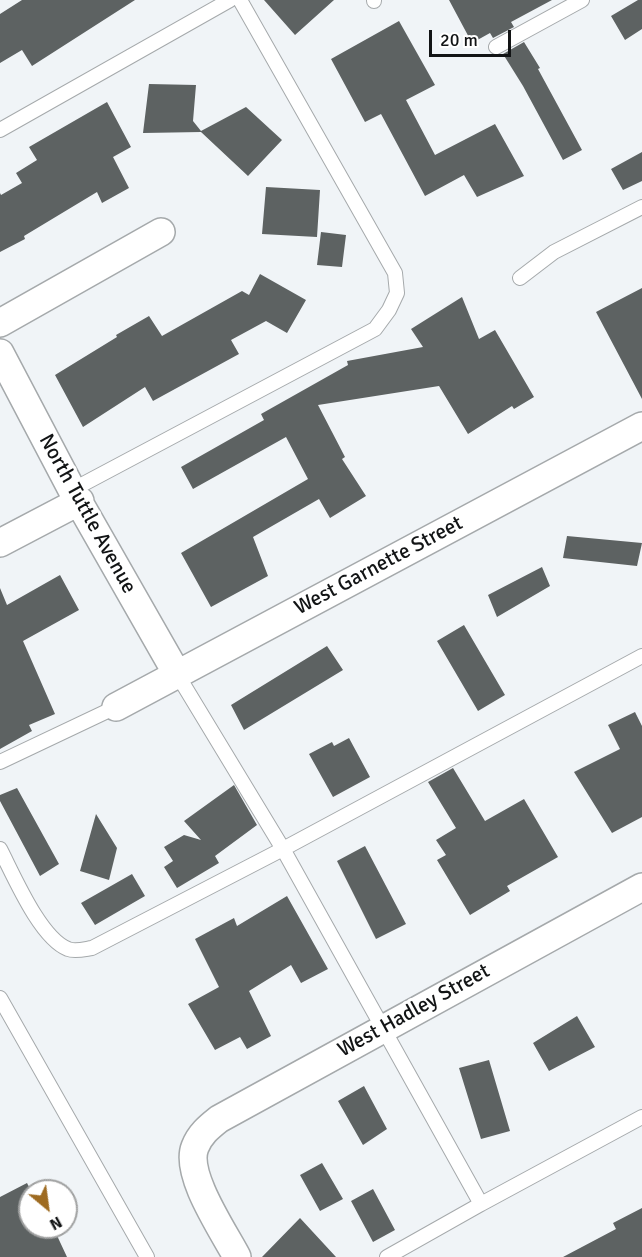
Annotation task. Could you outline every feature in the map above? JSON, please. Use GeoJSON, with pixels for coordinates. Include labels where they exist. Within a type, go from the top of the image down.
{"type":"FeatureCollection","features":[{"type":"Feature","properties":{"kind":"street"},"geometry":{"type":"LineString","coordinates":[[0,323],[161,232]]}},
{"type":"Feature","properties":{"kind":"street","name":"North Tuttle Avenue"},"geometry":{"type":"LineString","coordinates":[[0,353],[76,495],[177,674]]}},
{"type":"Feature","properties":{"kind":"street","name":"West Garnette Street"},"geometry":{"type":"LineString","coordinates":[[116,707],[642,426]]}},
{"type":"Feature","properties":{"kind":"street"},"geometry":{"type":"LineString","coordinates":[[0,543],[76,495]]}},
{"type":"Feature","properties":{"kind":"street","name":"West Hadley Street"},"geometry":{"type":"LineString","coordinates":[[237,1257],[197,1183],[193,1168],[195,1147],[203,1132],[219,1119],[642,887]]}},
{"type":"Feature","properties":{"kind":"lane"},"geometry":{"type":"LineString","coordinates":[[0,130],[230,0]]}},
{"type":"Feature","properties":{"kind":"lane"},"geometry":{"type":"LineString","coordinates":[[76,495],[375,329],[390,310],[398,293],[395,273],[240,0]]}},
{"type":"Feature","properties":{"kind":"lane"},"geometry":{"type":"LineString","coordinates":[[496,47],[582,0]]}},
{"type":"Feature","properties":{"kind":"lane"},"geometry":{"type":"LineString","coordinates":[[520,278],[554,252],[642,207]]}},
{"type":"Feature","properties":{"kind":"lane"},"geometry":{"type":"LineString","coordinates":[[0,849],[39,922],[59,944],[70,951],[92,948],[283,849],[642,656]]}},
{"type":"Feature","properties":{"kind":"lane"},"geometry":{"type":"LineString","coordinates":[[177,674],[283,849],[481,1204]]}},
{"type":"Feature","properties":{"kind":"lane"},"geometry":{"type":"LineString","coordinates":[[0,762],[116,707]]}},
{"type":"Feature","properties":{"kind":"lane"},"geometry":{"type":"LineString","coordinates":[[0,998],[147,1257]]}},
{"type":"Feature","properties":{"kind":"lane"},"geometry":{"type":"LineString","coordinates":[[387,1257],[642,1117]]}},
{"type":"Feature","properties":{"kind":"building"},"geometry":{"type":"Polygon","coordinates":[[[22,0],[135,0],[32,66],[22,50],[0,63],[0,14],[22,0]]]}},
{"type":"Feature","properties":{"kind":"building"},"geometry":{"type":"Polygon","coordinates":[[[264,0],[334,0],[295,35],[264,0]]]}},
{"type":"Feature","properties":{"kind":"building"},"geometry":{"type":"Polygon","coordinates":[[[449,0],[552,0],[511,22],[514,27],[493,38],[490,33],[472,43],[449,0]]]}},
{"type":"Feature","properties":{"kind":"building"},"geometry":{"type":"Polygon","coordinates":[[[638,0],[642,0],[642,29],[625,40],[611,16],[638,0]]]}},
{"type":"Feature","properties":{"kind":"building"},"geometry":{"type":"Polygon","coordinates":[[[399,21],[435,85],[406,100],[435,155],[495,124],[524,176],[477,197],[464,175],[425,196],[381,114],[365,122],[331,59],[399,21]]]}},
{"type":"Feature","properties":{"kind":"building"},"geometry":{"type":"Polygon","coordinates":[[[524,42],[582,150],[563,160],[503,54],[524,42]]]}},
{"type":"Feature","properties":{"kind":"building"},"geometry":{"type":"Polygon","coordinates":[[[149,84],[196,85],[193,121],[201,131],[246,107],[282,140],[248,176],[201,132],[143,133],[149,84]]]}},
{"type":"Feature","properties":{"kind":"building"},"geometry":{"type":"Polygon","coordinates":[[[107,102],[131,147],[113,157],[129,188],[102,203],[97,192],[24,236],[25,239],[0,252],[0,193],[1,195],[22,183],[16,173],[37,160],[29,147],[107,102]]]}},
{"type":"Feature","properties":{"kind":"building"},"geometry":{"type":"Polygon","coordinates":[[[642,152],[642,181],[623,190],[611,169],[642,152]]]}},
{"type":"Feature","properties":{"kind":"building"},"geometry":{"type":"Polygon","coordinates":[[[266,187],[320,190],[317,237],[262,234],[266,187]]]}},
{"type":"Feature","properties":{"kind":"building"},"geometry":{"type":"Polygon","coordinates":[[[321,232],[346,235],[342,267],[317,265],[321,232]]]}},
{"type":"Feature","properties":{"kind":"building"},"geometry":{"type":"Polygon","coordinates":[[[260,274],[306,300],[287,333],[266,321],[231,340],[239,354],[153,401],[145,387],[83,427],[55,375],[149,316],[162,336],[242,291],[249,295],[260,274]]]}},
{"type":"Feature","properties":{"kind":"building"},"geometry":{"type":"Polygon","coordinates":[[[642,288],[642,399],[596,312],[642,288]]]}},
{"type":"Feature","properties":{"kind":"building"},"geometry":{"type":"Polygon","coordinates":[[[462,297],[479,339],[495,330],[534,397],[514,409],[512,406],[468,434],[439,386],[318,405],[345,457],[342,459],[366,496],[330,518],[319,499],[253,537],[268,576],[211,607],[181,553],[308,479],[286,437],[193,489],[181,467],[264,420],[261,414],[348,365],[347,361],[423,347],[411,329],[462,297]]]}},
{"type":"Feature","properties":{"kind":"building"},"geometry":{"type":"Polygon","coordinates":[[[567,536],[642,543],[637,566],[563,558],[567,536]]]}},
{"type":"Feature","properties":{"kind":"building"},"geometry":{"type":"Polygon","coordinates":[[[542,567],[550,586],[497,617],[488,595],[542,567]]]}},
{"type":"Feature","properties":{"kind":"building"},"geometry":{"type":"Polygon","coordinates":[[[60,575],[79,610],[23,641],[55,714],[29,725],[32,731],[0,749],[0,588],[7,605],[60,575]]]}},
{"type":"Feature","properties":{"kind":"building"},"geometry":{"type":"Polygon","coordinates":[[[464,625],[505,695],[478,711],[437,641],[464,625]]]}},
{"type":"Feature","properties":{"kind":"building"},"geometry":{"type":"Polygon","coordinates":[[[327,646],[343,670],[244,730],[231,705],[327,646]]]}},
{"type":"Feature","properties":{"kind":"building"},"geometry":{"type":"Polygon","coordinates":[[[635,712],[642,726],[642,817],[612,833],[574,772],[620,749],[608,725],[635,712]]]}},
{"type":"Feature","properties":{"kind":"building"},"geometry":{"type":"Polygon","coordinates":[[[349,738],[370,777],[333,797],[309,754],[332,742],[334,746],[349,738]]]}},
{"type":"Feature","properties":{"kind":"building"},"geometry":{"type":"Polygon","coordinates":[[[453,768],[485,821],[524,799],[558,857],[507,886],[510,891],[470,915],[437,860],[446,855],[436,840],[456,828],[428,782],[453,768]]]}},
{"type":"Feature","properties":{"kind":"building"},"geometry":{"type":"Polygon","coordinates":[[[234,785],[257,825],[215,856],[219,863],[177,888],[164,867],[173,861],[164,847],[184,835],[201,840],[184,821],[234,785]]]}},
{"type":"Feature","properties":{"kind":"building"},"geometry":{"type":"Polygon","coordinates":[[[17,788],[59,864],[40,876],[0,801],[0,795],[17,788]]]}},
{"type":"Feature","properties":{"kind":"building"},"geometry":{"type":"Polygon","coordinates":[[[96,814],[117,848],[109,880],[80,871],[96,814]]]}},
{"type":"Feature","properties":{"kind":"building"},"geometry":{"type":"Polygon","coordinates":[[[365,846],[406,924],[376,939],[337,861],[365,846]]]}},
{"type":"Feature","properties":{"kind":"building"},"geometry":{"type":"Polygon","coordinates":[[[132,874],[145,896],[95,925],[81,903],[132,874]]]}},
{"type":"Feature","properties":{"kind":"building"},"geometry":{"type":"Polygon","coordinates":[[[287,896],[328,969],[301,983],[291,965],[249,991],[271,1036],[247,1049],[240,1037],[215,1050],[188,1004],[219,987],[195,939],[234,918],[237,926],[287,896]]]}},
{"type":"Feature","properties":{"kind":"building"},"geometry":{"type":"Polygon","coordinates":[[[577,1016],[595,1047],[549,1071],[533,1043],[577,1016]]]}},
{"type":"Feature","properties":{"kind":"building"},"geometry":{"type":"Polygon","coordinates":[[[489,1060],[510,1131],[481,1139],[459,1068],[489,1060]]]}},
{"type":"Feature","properties":{"kind":"building"},"geometry":{"type":"Polygon","coordinates":[[[364,1086],[387,1129],[363,1145],[338,1101],[364,1086]]]}},
{"type":"Feature","properties":{"kind":"building"},"geometry":{"type":"Polygon","coordinates":[[[322,1163],[343,1199],[320,1211],[300,1175],[322,1163]]]}},
{"type":"Feature","properties":{"kind":"building"},"geometry":{"type":"Polygon","coordinates":[[[18,1188],[18,1239],[59,1239],[67,1257],[0,1257],[0,1197],[18,1188]]]}},
{"type":"Feature","properties":{"kind":"building"},"geometry":{"type":"Polygon","coordinates":[[[373,1189],[395,1230],[373,1242],[351,1201],[373,1189]]]}},
{"type":"Feature","properties":{"kind":"building"},"geometry":{"type":"Polygon","coordinates":[[[642,1208],[642,1257],[563,1257],[616,1229],[613,1223],[642,1208]]]}},
{"type":"Feature","properties":{"kind":"building"},"geometry":{"type":"Polygon","coordinates":[[[300,1218],[336,1257],[262,1257],[300,1218]]]}}]}
